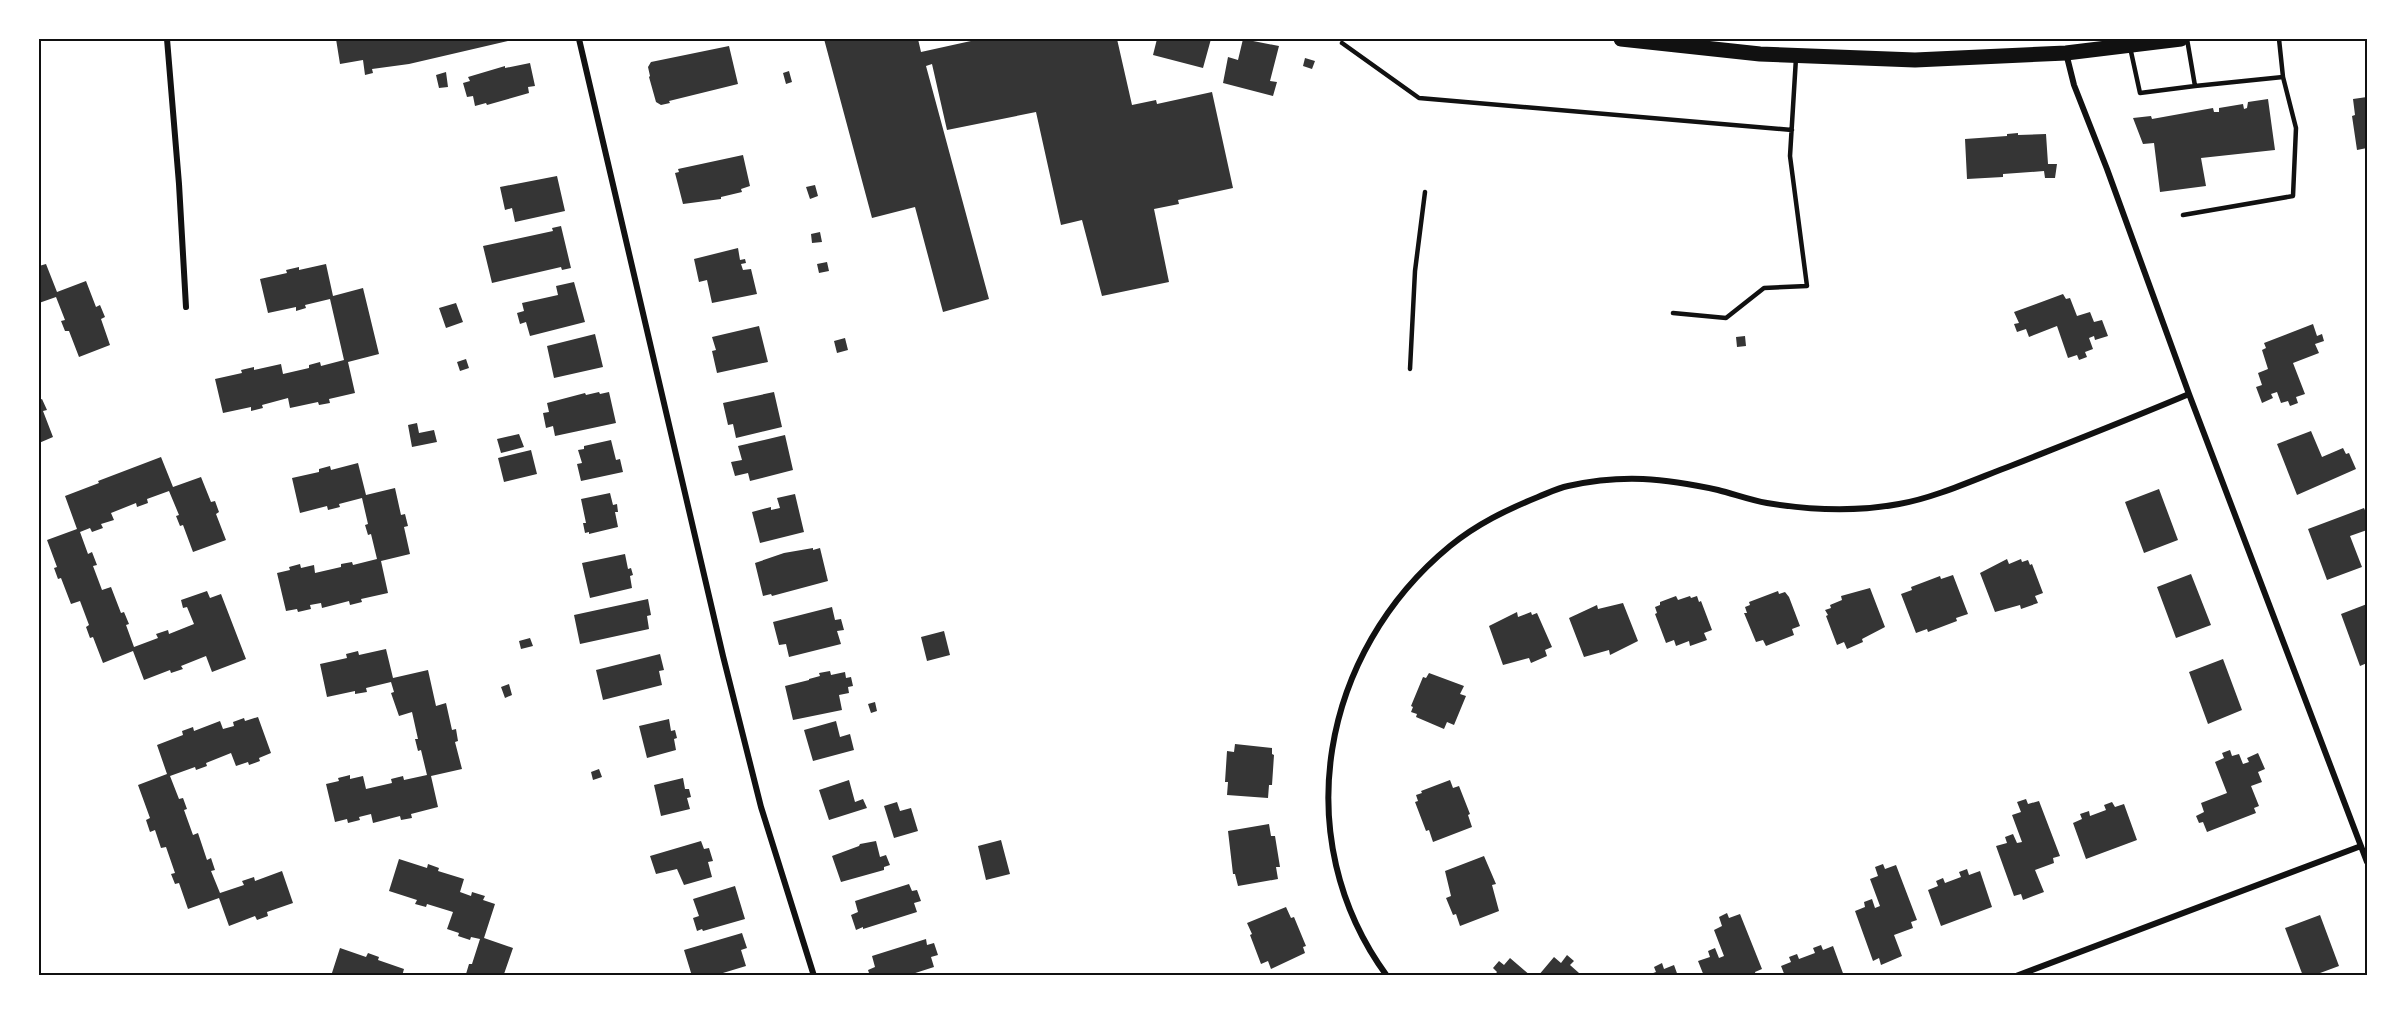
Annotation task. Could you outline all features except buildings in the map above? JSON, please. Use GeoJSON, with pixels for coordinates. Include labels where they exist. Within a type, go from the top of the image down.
{"type":"FeatureCollection","features":[{"type":"Feature","properties":{"kind":"main road"},"geometry":{"type":"LineString","coordinates":[[1621,39],[1760,54],[1915,60],[2066,53],[2181,39]]}},
{"type":"Feature","properties":{"kind":"street"},"geometry":{"type":"LineString","coordinates":[[167,39],[186,307]]}},
{"type":"Feature","properties":{"kind":"street"},"geometry":{"type":"LineString","coordinates":[[579,39],[723,656],[761,807],[813,976]]}},
{"type":"Feature","properties":{"kind":"street"},"geometry":{"type":"LineString","coordinates":[[2066,53],[2074,84],[2189,394],[2367,862]]}},
{"type":"Feature","properties":{"kind":"street"},"geometry":{"type":"LineString","coordinates":[[1388,976],[1371,954],[1356,925],[1345,899],[1334,861],[1328,788],[1333,751],[1341,707],[1368,643],[1391,608],[1426,566],[1465,534],[1500,512],[1566,486],[1638,477],[1677,481],[1765,503],[1803,507],[1848,509],[1901,504],[1961,485],[2189,394]]}},
{"type":"Feature","properties":{"kind":"street"},"geometry":{"type":"LineString","coordinates":[[2016,976],[2361,846]]}},
{"type":"Feature","properties":{"kind":"lane"},"geometry":{"type":"LineString","coordinates":[[2187,39],[2195,86]]}},
{"type":"Feature","properties":{"kind":"lane"},"geometry":{"type":"LineString","coordinates":[[2183,215],[2293,196],[2296,128],[2283,77],[2279,39]]}},
{"type":"Feature","properties":{"kind":"lane"},"geometry":{"type":"LineString","coordinates":[[1342,43],[1419,98],[1791,130]]}},
{"type":"Feature","properties":{"kind":"lane"},"geometry":{"type":"LineString","coordinates":[[2130,45],[2140,93],[2283,77]]}},
{"type":"Feature","properties":{"kind":"lane"},"geometry":{"type":"LineString","coordinates":[[1673,313],[1725,318],[1764,288],[1807,286],[1790,156],[1797,55]]}},
{"type":"Feature","properties":{"kind":"lane"},"geometry":{"type":"LineString","coordinates":[[1410,369],[1415,271],[1425,192]]}}]}
